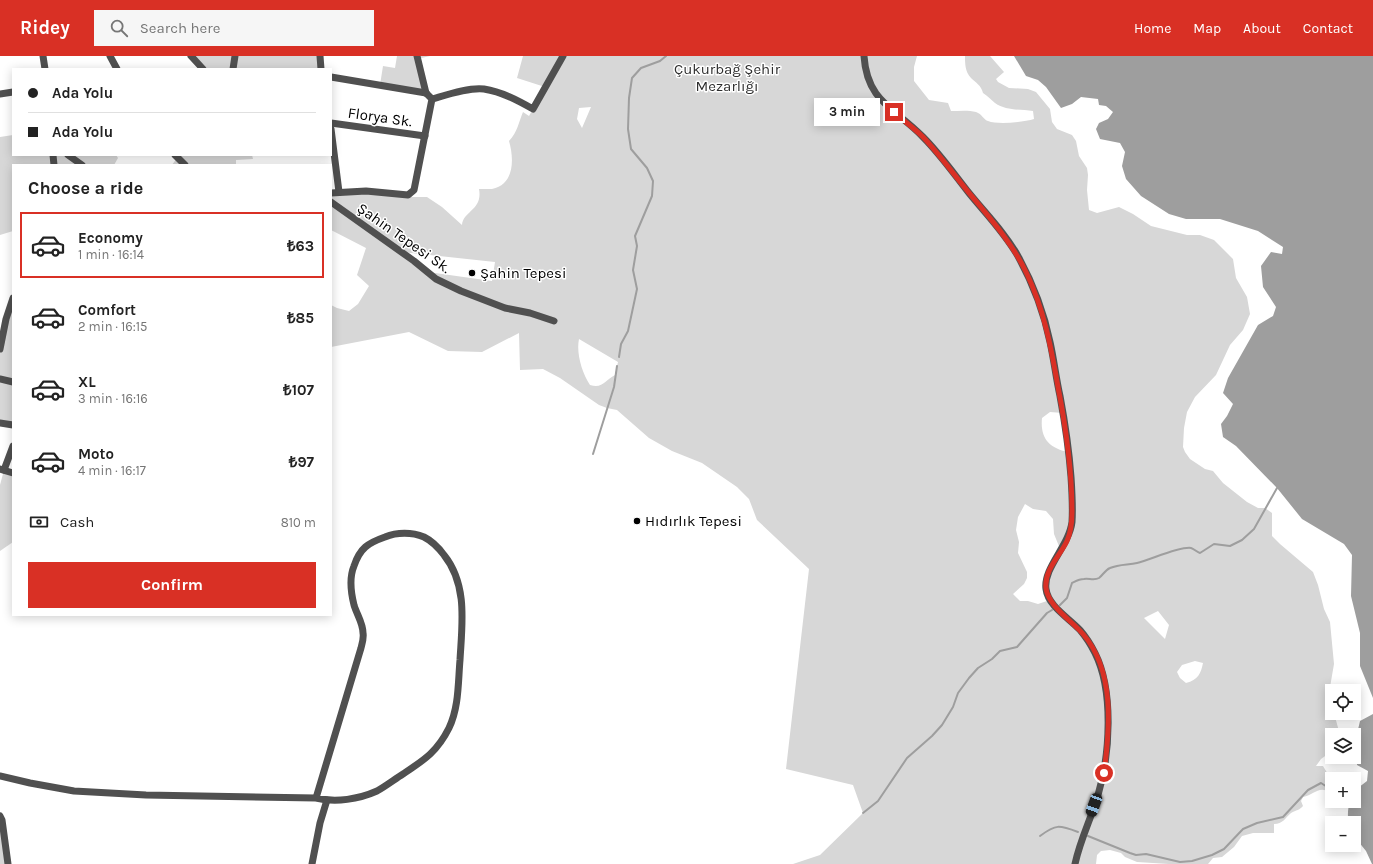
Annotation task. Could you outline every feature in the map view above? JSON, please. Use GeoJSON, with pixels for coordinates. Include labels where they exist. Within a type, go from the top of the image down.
{"type":"FeatureCollection","features":[{"type":"Feature","properties":{"kind":"street"},"geometry":{"type":"LineString","coordinates":[[43,56],[45,68]]}},
{"type":"Feature","properties":{"kind":"street"},"geometry":{"type":"LineString","coordinates":[[105,56],[114,62]]}},
{"type":"Feature","properties":{"kind":"street"},"geometry":{"type":"LineString","coordinates":[[191,56],[202,68]]}},
{"type":"Feature","properties":{"kind":"street"},"geometry":{"type":"LineString","coordinates":[[233,68],[235,56]]}},
{"type":"Feature","properties":{"kind":"street"},"geometry":{"type":"LineString","coordinates":[[320,56],[321,68]]}},
{"type":"Feature","properties":{"kind":"street"},"geometry":{"type":"LineString","coordinates":[[417,56],[426,93],[432,99]]}},
{"type":"Feature","properties":{"kind":"street"},"geometry":{"type":"LineString","coordinates":[[432,99],[458,91],[482,88],[507,95],[533,109],[563,56]]}},
{"type":"Feature","properties":{"kind":"street"},"geometry":{"type":"LineString","coordinates":[[864,56],[868,79],[872,89],[887,107],[924,138],[1011,244],[1027,273],[1050,340],[1067,439],[1072,514],[1067,541],[1049,573],[1046,583],[1046,590],[1050,600],[1083,634],[1093,648],[1101,667],[1107,699],[1107,750],[1104,773],[1098,796],[1081,840],[1075,864]]}},
{"type":"Feature","properties":{"kind":"street"},"geometry":{"type":"LineString","coordinates":[[332,77],[426,93]]}},
{"type":"Feature","properties":{"kind":"street"},"geometry":{"type":"LineString","coordinates":[[0,94],[12,92]]}},
{"type":"Feature","properties":{"kind":"street"},"geometry":{"type":"LineString","coordinates":[[332,193],[366,191],[408,195],[414,190],[432,99]]}},
{"type":"Feature","properties":{"kind":"street","name":"Florya Sk."},"geometry":{"type":"LineString","coordinates":[[332,122],[424,136]]}},
{"type":"Feature","properties":{"kind":"street"},"geometry":{"type":"LineString","coordinates":[[332,137],[339,192]]}},
{"type":"Feature","properties":{"kind":"street"},"geometry":{"type":"LineString","coordinates":[[69,156],[81,164]]}},
{"type":"Feature","properties":{"kind":"street"},"geometry":{"type":"LineString","coordinates":[[176,156],[184,164]]}},
{"type":"Feature","properties":{"kind":"street","name":"Şahin Tepesi Sk."},"geometry":{"type":"LineString","coordinates":[[332,203],[414,261],[436,279],[461,291],[505,308],[530,313],[554,321]]}},
{"type":"Feature","properties":{"kind":"street"},"geometry":{"type":"LineString","coordinates":[[0,349],[6,319],[12,301]]}},
{"type":"Feature","properties":{"kind":"street"},"geometry":{"type":"LineString","coordinates":[[0,379],[12,382]]}},
{"type":"Feature","properties":{"kind":"street"},"geometry":{"type":"LineString","coordinates":[[0,423],[12,425]]}},
{"type":"Feature","properties":{"kind":"street"},"geometry":{"type":"LineString","coordinates":[[12,448],[2,470],[12,473]]}},
{"type":"Feature","properties":{"kind":"street"},"geometry":{"type":"LineString","coordinates":[[0,776],[74,791],[146,795],[316,798],[327,800],[356,798],[378,790],[430,756],[438,747],[449,728],[456,711],[462,615],[458,583],[452,565],[441,551],[431,541],[418,535],[389,535],[377,540],[367,545],[360,551],[353,567],[350,586],[354,605],[362,622],[364,635],[316,798]]}},
{"type":"Feature","properties":{"kind":"street"},"geometry":{"type":"LineString","coordinates":[[312,864],[320,823],[327,800]]}},
{"type":"Feature","properties":{"kind":"street"},"geometry":{"type":"LineString","coordinates":[[0,816],[2,820],[8,864]]}},
{"type":"Feature","properties":{"kind":"green space"},"geometry":{"type":"Polygon","coordinates":[[[191,56],[320,56],[321,68],[202,68],[191,56]]]}},
{"type":"Feature","properties":{"kind":"green space"},"geometry":{"type":"Polygon","coordinates":[[[397,56],[430,56],[417,59],[426,93],[380,85],[383,66],[395,68],[397,56]]]}},
{"type":"Feature","properties":{"kind":"green space","name":"Çukurbağ Şehir Mezarlığı"},"geometry":{"type":"Polygon","coordinates":[[[523,56],[917,56],[914,67],[914,81],[929,100],[948,103],[951,111],[976,112],[992,122],[1011,123],[1034,119],[1033,111],[1009,109],[999,106],[983,93],[980,86],[969,76],[965,56],[990,56],[1004,72],[996,79],[998,82],[1009,88],[1028,89],[1036,92],[1050,109],[1052,122],[1057,129],[1072,135],[1076,141],[1079,156],[1087,168],[1089,210],[1097,213],[1119,207],[1151,226],[1187,235],[1200,235],[1214,240],[1233,259],[1236,278],[1247,297],[1250,314],[1243,330],[1230,345],[1216,375],[1195,397],[1187,412],[1183,447],[1190,459],[1205,469],[1213,471],[1223,483],[1247,502],[1258,508],[1265,508],[1272,513],[1272,536],[1313,572],[1324,609],[1330,622],[1334,664],[1331,684],[1325,684],[1325,720],[1336,720],[1338,728],[1325,728],[1325,756],[1316,766],[1323,766],[1327,772],[1325,772],[1325,790],[1320,790],[1303,797],[1301,801],[1302,807],[1291,813],[1282,822],[1274,824],[1274,833],[1253,833],[1242,836],[1234,847],[1222,857],[1213,858],[1208,864],[1137,862],[1125,857],[1121,853],[1110,850],[1101,851],[1097,855],[1096,864],[793,864],[820,855],[863,813],[853,785],[786,769],[809,569],[757,520],[749,499],[737,487],[702,463],[672,451],[649,438],[617,410],[599,405],[560,378],[543,369],[520,370],[519,333],[482,352],[448,351],[409,332],[332,347],[332,306],[349,311],[358,304],[369,286],[357,275],[366,248],[332,231],[332,193],[409,194],[412,197],[427,197],[442,207],[462,225],[463,220],[478,202],[479,189],[492,189],[500,186],[509,176],[512,155],[509,141],[516,131],[523,112],[529,116],[545,87],[517,78],[523,56]],[[591,107],[579,108],[577,119],[582,128],[591,107]],[[402,252],[428,272],[492,281],[495,262],[402,252]],[[579,339],[578,350],[584,375],[590,385],[601,385],[615,375],[618,362],[579,339]],[[1050,412],[1042,418],[1044,436],[1051,445],[1068,452],[1063,413],[1050,412]],[[1025,504],[1018,517],[1016,530],[1019,542],[1018,553],[1027,572],[1027,578],[1024,584],[1013,594],[1020,601],[1028,601],[1038,604],[1050,600],[1046,583],[1061,551],[1054,534],[1053,519],[1046,511],[1033,509],[1025,504]],[[1158,611],[1144,618],[1165,639],[1169,625],[1158,611]],[[1195,661],[1182,665],[1177,672],[1180,678],[1186,683],[1196,678],[1201,670],[1203,663],[1195,661]]]}},
{"type":"Feature","properties":{"kind":"green space"},"geometry":{"type":"Polygon","coordinates":[[[12,135],[12,156],[117,156],[118,158],[115,164],[12,164],[12,231],[0,235],[0,137],[12,135]]]}},
{"type":"Feature","properties":{"kind":"green space"},"geometry":{"type":"Polygon","coordinates":[[[178,156],[252,156],[253,159],[236,160],[236,164],[173,164],[178,156]]]}},
{"type":"Feature","properties":{"kind":"green space"},"geometry":{"type":"Polygon","coordinates":[[[12,302],[12,425],[0,423],[0,349],[12,302]]]}},
{"type":"Feature","properties":{"kind":"green space"},"geometry":{"type":"Polygon","coordinates":[[[4,470],[12,473],[12,543],[0,551],[0,485],[4,470]]]}},
{"type":"Feature","properties":{"kind":"green space"},"geometry":{"type":"Polygon","coordinates":[[[0,816],[8,864],[0,864],[0,816]]]}},
{"type":"Feature","properties":{"kind":"shaded area"},"geometry":{"type":"Polygon","coordinates":[[[1014,56],[1373,56],[1373,698],[1360,666],[1360,633],[1351,596],[1352,555],[1344,544],[1302,519],[1277,488],[1236,446],[1223,437],[1221,424],[1233,404],[1223,393],[1228,378],[1258,325],[1273,316],[1276,307],[1263,287],[1261,266],[1271,252],[1282,254],[1283,247],[1258,231],[1220,219],[1186,219],[1169,214],[1141,196],[1126,179],[1122,166],[1125,152],[1120,143],[1100,139],[1096,129],[1099,123],[1108,119],[1113,112],[1106,106],[1099,105],[1098,99],[1081,97],[1072,104],[1061,108],[1046,87],[1038,80],[1026,76],[1014,56]]]}},
{"type":"Feature","properties":{"kind":"shaded area"},"geometry":{"type":"Polygon","coordinates":[[[1373,714],[1373,864],[1361,845],[1361,816],[1348,815],[1348,808],[1361,808],[1361,786],[1367,781],[1368,771],[1357,765],[1361,764],[1361,728],[1358,728],[1360,721],[1373,714]]]}},
{"type":"Feature","properties":{"kind":"waterway"},"geometry":{"type":"LineString","coordinates":[[619,357],[621,344],[628,331],[637,289],[633,270],[637,246],[635,236],[652,196],[653,181],[647,168],[631,149],[628,129],[629,98],[632,78],[641,68],[660,61],[666,56]]}},
{"type":"Feature","properties":{"kind":"waterway"},"geometry":{"type":"LineString","coordinates":[[593,454],[614,387],[617,366]]}},
{"type":"Feature","properties":{"kind":"waterway"},"geometry":{"type":"LineString","coordinates":[[1060,605],[1067,598],[1072,583],[1081,579],[1097,579],[1110,568],[1137,563],[1180,549],[1191,548],[1200,553],[1214,544],[1230,546],[1242,540],[1254,529],[1277,488]]}},
{"type":"Feature","properties":{"kind":"waterway"},"geometry":{"type":"LineString","coordinates":[[863,813],[878,801],[907,758],[942,725],[953,707],[958,693],[978,668],[992,659],[1000,651],[1017,647],[1047,613],[1052,610]]}},
{"type":"Feature","properties":{"kind":"waterway"},"geometry":{"type":"LineString","coordinates":[[1088,836],[1136,855],[1146,854],[1180,862],[1192,861],[1212,855],[1224,849],[1243,829],[1257,823],[1283,817],[1308,790],[1321,783],[1325,786]]}},
{"type":"Feature","properties":{"kind":"waterway"},"geometry":{"type":"LineString","coordinates":[[1040,836],[1050,829],[1058,827],[1078,832]]}},
{"type":"Feature","properties":{"kind":"place","name":"Şahin Tepesi"},"geometry":{"type":"Point","coordinates":[472,273]}},
{"type":"Feature","properties":{"kind":"place","name":"Hıdırlık Tepesi"},"geometry":{"type":"Point","coordinates":[637,521]}},
{"type":"Feature","properties":{"kind":"route"},"geometry":{"type":"LineString","coordinates":[[894,112],[924,138],[1011,244],[1027,273],[1043,316],[1050,340],[1063,413],[1072,496],[1072,523],[1070,531],[1067,541],[1049,573],[1046,583],[1046,590],[1050,600],[1089,641],[1101,667],[1106,689],[1108,720],[1107,750],[1104,773]]}}]}
